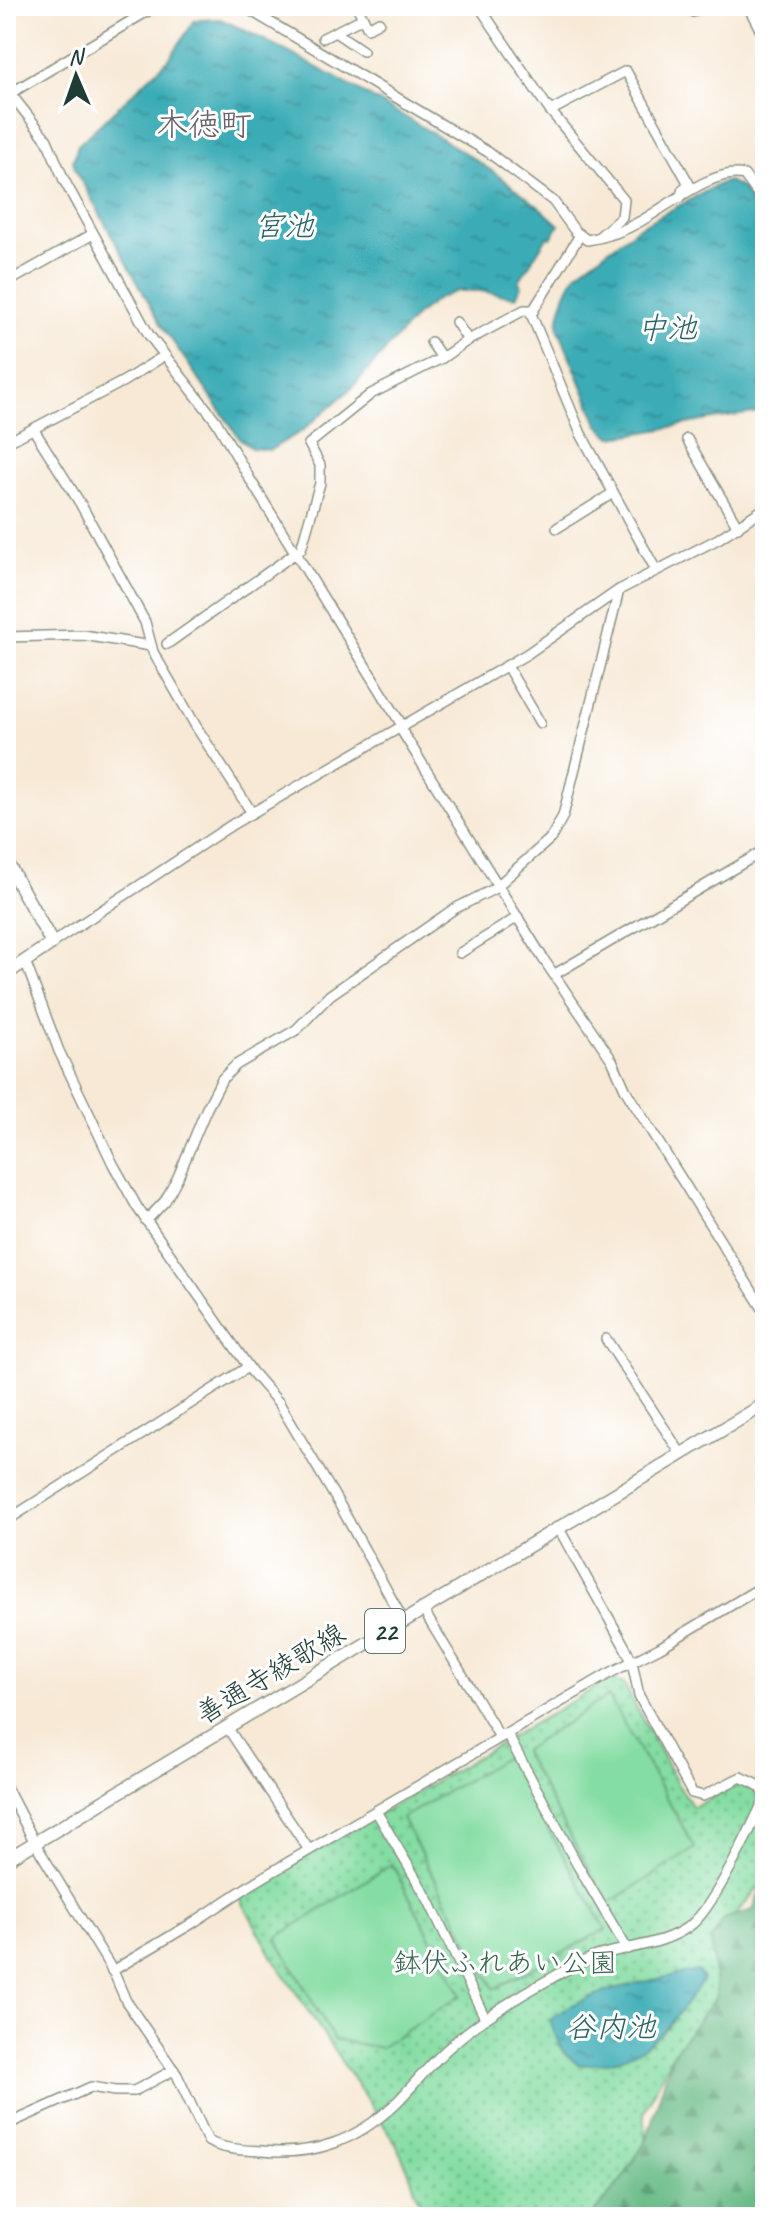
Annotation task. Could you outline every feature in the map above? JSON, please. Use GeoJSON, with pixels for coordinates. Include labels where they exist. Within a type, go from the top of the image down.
{"type":"FeatureCollection","features":[{"type":"Feature","properties":{"kind":"main road"},"geometry":{"type":"LineString","coordinates":[[6,861],[52,943],[6,974]]}},
{"type":"Feature","properties":{"kind":"main road","name":"善通寺綾歌線"},"geometry":{"type":"LineString","coordinates":[[6,1860],[765,1404]]}},
{"type":"Feature","properties":{"kind":"street"},"geometry":{"type":"LineString","coordinates":[[156,6],[7,92],[47,140],[64,180],[149,335],[233,447],[497,884],[612,1060],[626,1091],[765,1312]]}},
{"type":"Feature","properties":{"kind":"street"},"geometry":{"type":"LineString","coordinates":[[243,6],[488,152],[553,201],[587,240],[609,236],[640,222],[713,178],[727,173],[744,175],[765,203]]}},
{"type":"Feature","properties":{"kind":"street"},"geometry":{"type":"LineString","coordinates":[[357,6],[368,28],[379,22]]}},
{"type":"Feature","properties":{"kind":"street"},"geometry":{"type":"LineString","coordinates":[[479,6],[550,111],[624,200],[622,217],[596,239]]}},
{"type":"Feature","properties":{"kind":"street"},"geometry":{"type":"LineString","coordinates":[[690,6],[693,12],[703,6]]}},
{"type":"Feature","properties":{"kind":"street"},"geometry":{"type":"LineString","coordinates":[[748,6],[765,39]]}},
{"type":"Feature","properties":{"kind":"street"},"geometry":{"type":"LineString","coordinates":[[323,38],[363,18]]}},
{"type":"Feature","properties":{"kind":"street"},"geometry":{"type":"LineString","coordinates":[[335,32],[363,51]]}},
{"type":"Feature","properties":{"kind":"street"},"geometry":{"type":"LineString","coordinates":[[550,111],[626,71],[689,184]]}},
{"type":"Feature","properties":{"kind":"street"},"geometry":{"type":"LineString","coordinates":[[680,198],[689,184],[707,177],[713,178]]}},
{"type":"Feature","properties":{"kind":"street"},"geometry":{"type":"LineString","coordinates":[[6,283],[93,234]]}},
{"type":"Feature","properties":{"kind":"street"},"geometry":{"type":"LineString","coordinates":[[580,235],[531,314],[581,434],[656,570]]}},
{"type":"Feature","properties":{"kind":"street"},"geometry":{"type":"LineString","coordinates":[[167,644],[301,549],[320,483],[320,465],[309,444],[371,394],[442,358],[524,310],[534,310]]}},
{"type":"Feature","properties":{"kind":"street"},"geometry":{"type":"LineString","coordinates":[[456,322],[468,340]]}},
{"type":"Feature","properties":{"kind":"street"},"geometry":{"type":"LineString","coordinates":[[431,342],[442,358]]}},
{"type":"Feature","properties":{"kind":"street"},"geometry":{"type":"LineString","coordinates":[[6,443],[124,381],[159,359]]}},
{"type":"Feature","properties":{"kind":"street"},"geometry":{"type":"LineString","coordinates":[[34,430],[80,503],[145,622],[151,646],[197,728],[252,813]]}},
{"type":"Feature","properties":{"kind":"street"},"geometry":{"type":"LineString","coordinates":[[687,439],[693,461],[712,495],[738,527]]}},
{"type":"Feature","properties":{"kind":"street"},"geometry":{"type":"LineString","coordinates":[[557,528],[572,514],[613,493]]}},
{"type":"Feature","properties":{"kind":"street"},"geometry":{"type":"LineString","coordinates":[[52,943],[252,813],[507,666],[619,590],[738,527],[765,508]]}},
{"type":"Feature","properties":{"kind":"street"},"geometry":{"type":"LineString","coordinates":[[146,1221],[165,1201],[216,1089],[236,1065],[296,1030],[330,995],[454,909],[497,884],[551,838],[563,816],[619,590]]}},
{"type":"Feature","properties":{"kind":"street"},"geometry":{"type":"LineString","coordinates":[[6,637],[83,635],[151,646]]}},
{"type":"Feature","properties":{"kind":"street"},"geometry":{"type":"LineString","coordinates":[[507,666],[540,723]]}},
{"type":"Feature","properties":{"kind":"street"},"geometry":{"type":"LineString","coordinates":[[555,974],[765,850]]}},
{"type":"Feature","properties":{"kind":"street"},"geometry":{"type":"LineString","coordinates":[[460,953],[518,917]]}},
{"type":"Feature","properties":{"kind":"street"},"geometry":{"type":"LineString","coordinates":[[25,961],[69,1074],[113,1164],[146,1221],[248,1367],[279,1403],[403,1620]]}},
{"type":"Feature","properties":{"kind":"street"},"geometry":{"type":"LineString","coordinates":[[606,1339],[681,1454]]}},
{"type":"Feature","properties":{"kind":"street"},"geometry":{"type":"LineString","coordinates":[[6,1521],[248,1367]]}},
{"type":"Feature","properties":{"kind":"street"},"geometry":{"type":"LineString","coordinates":[[6,1787],[35,1843],[112,1971],[126,2001],[174,2070],[208,2141],[239,2149],[281,2153],[308,2152],[334,2144],[394,2105],[446,2051],[485,2018],[578,1964],[599,1955],[679,1933],[704,1911],[765,1796],[759,1785],[741,1777],[703,1796],[692,1793],[639,1696],[632,1662],[558,1527]]}},
{"type":"Feature","properties":{"kind":"street"},"geometry":{"type":"LineString","coordinates":[[112,1971],[309,1850],[765,1585]]}},
{"type":"Feature","properties":{"kind":"street"},"geometry":{"type":"LineString","coordinates":[[422,1608],[498,1734],[507,1734]]}},
{"type":"Feature","properties":{"kind":"street"},"geometry":{"type":"LineString","coordinates":[[227,1727],[309,1850]]}},
{"type":"Feature","properties":{"kind":"street"},"geometry":{"type":"LineString","coordinates":[[507,1734],[627,1949]]}},
{"type":"Feature","properties":{"kind":"street"},"geometry":{"type":"LineString","coordinates":[[376,1811],[429,1901],[485,2018]]}},
{"type":"Feature","properties":{"kind":"street"},"geometry":{"type":"LineString","coordinates":[[6,2125],[91,2087],[134,2091],[174,2070]]}},
{"type":"Feature","properties":{"kind":"green space","name":"鉢伏ふれあい公園"},"geometry":{"type":"Polygon","coordinates":[[[610,1679],[624,1684],[693,1807],[741,1784],[765,1795],[765,1880],[718,1935],[729,1962],[714,2001],[695,2031],[671,2057],[644,2112],[648,2154],[609,2217],[425,2217],[395,2142],[275,1961],[239,1896],[610,1679]]]}},
{"type":"Feature","properties":{"kind":"green space"},"geometry":{"type":"Polygon","coordinates":[[[608,1696],[695,1848],[608,1904],[523,1751],[608,1696]]]}},
{"type":"Feature","properties":{"kind":"green space"},"geometry":{"type":"Polygon","coordinates":[[[506,1757],[606,1929],[494,1989],[402,1818],[506,1757]]]}},
{"type":"Feature","properties":{"kind":"green space"},"geometry":{"type":"Polygon","coordinates":[[[392,1864],[461,1995],[380,2048],[334,2039],[276,1938],[392,1864]]]}},
{"type":"Feature","properties":{"kind":"green space"},"geometry":{"type":"Polygon","coordinates":[[[765,1886],[765,2217],[591,2217],[623,2178],[646,2141],[673,2053],[717,1996],[711,1940],[724,1919],[753,1910],[761,1888],[765,1886]]]}},
{"type":"Feature","properties":{"kind":"water","name":"宮池"},"geometry":{"type":"Polygon","coordinates":[[[220,19],[316,67],[445,141],[515,188],[559,225],[551,238],[547,237],[519,281],[522,286],[516,297],[456,291],[437,299],[416,316],[353,387],[302,431],[270,450],[251,448],[240,439],[162,326],[73,161],[78,145],[169,59],[195,20],[220,19]]]}},
{"type":"Feature","properties":{"kind":"water","name":"中池"},"geometry":{"type":"Polygon","coordinates":[[[729,181],[743,189],[765,226],[765,412],[611,437],[598,424],[558,328],[570,286],[577,273],[639,227],[729,181]]]}},
{"type":"Feature","properties":{"kind":"water","name":"谷内池"},"geometry":{"type":"Polygon","coordinates":[[[698,1971],[703,1979],[676,2017],[635,2052],[600,2064],[578,2065],[560,2047],[550,2021],[562,2011],[598,1994],[698,1971]]]}},
{"type":"Feature","properties":{"kind":"district","name":"木徳町"},"geometry":{"type":"Point","coordinates":[204,124]}}]}
